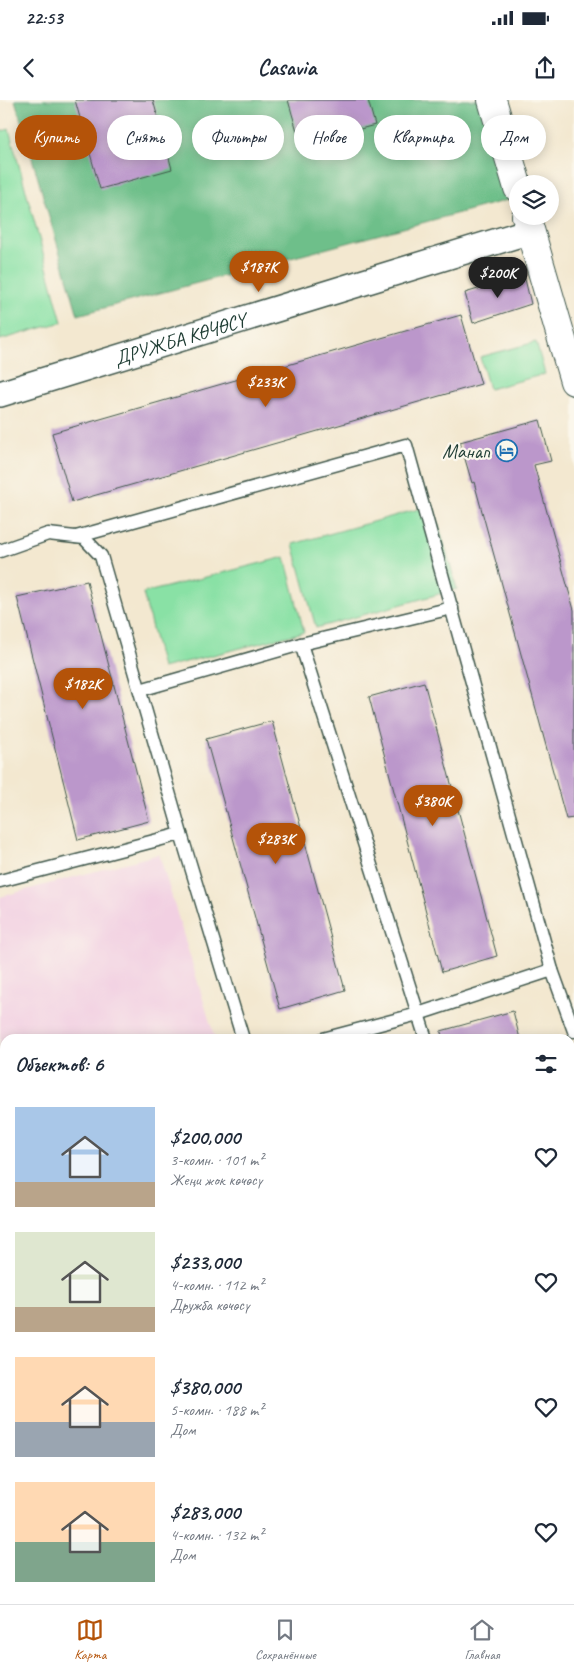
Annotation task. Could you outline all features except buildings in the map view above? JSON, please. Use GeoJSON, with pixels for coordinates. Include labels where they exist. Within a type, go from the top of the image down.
{"type":"FeatureCollection","features":[{"type":"Feature","properties":{"kind":"main road"},"geometry":{"type":"LineString","coordinates":[[496,102],[515,175]]}},
{"type":"Feature","properties":{"kind":"main road"},"geometry":{"type":"LineString","coordinates":[[529,225],[574,381]]}},
{"type":"Feature","properties":{"kind":"street","name":"ДРУЖБА КӨЧӨСҮ"},"geometry":{"type":"LineString","coordinates":[[0,394],[522,225]]}},
{"type":"Feature","properties":{"kind":"lane"},"geometry":{"type":"LineString","coordinates":[[76,537],[406,445],[552,970],[574,1031]]}},
{"type":"Feature","properties":{"kind":"lane"},"geometry":{"type":"LineString","coordinates":[[0,551],[48,534],[84,538],[100,556],[241,1034]]}},
{"type":"Feature","properties":{"kind":"lane"},"geometry":{"type":"LineString","coordinates":[[140,690],[301,644],[452,608]]}},
{"type":"Feature","properties":{"kind":"lane"},"geometry":{"type":"LineString","coordinates":[[301,644],[424,1034]]}},
{"type":"Feature","properties":{"kind":"lane"},"geometry":{"type":"LineString","coordinates":[[0,881],[181,834]]}},
{"type":"Feature","properties":{"kind":"lane"},"geometry":{"type":"LineString","coordinates":[[342,1034],[418,1014],[552,970]]}},
{"type":"Feature","properties":{"kind":"shaded area"},"geometry":{"type":"Polygon","coordinates":[[[159,854],[213,1034],[0,1034],[0,897],[159,854]]]}},
{"type":"Feature","properties":{"kind":"green space"},"geometry":{"type":"Polygon","coordinates":[[[15,100],[486,100],[490,115],[481,115],[481,160],[504,160],[509,178],[509,200],[78,315],[33,160],[97,160],[97,115],[19,115],[15,100]]]}},
{"type":"Feature","properties":{"kind":"green space"},"geometry":{"type":"Polygon","coordinates":[[[9,129],[15,151],[15,160],[18,160],[62,322],[0,340],[0,132],[9,129]]]}},
{"type":"Feature","properties":{"kind":"green space"},"geometry":{"type":"Polygon","coordinates":[[[536,342],[545,374],[489,389],[480,357],[536,342]]]}},
{"type":"Feature","properties":{"kind":"green space"},"geometry":{"type":"Polygon","coordinates":[[[433,505],[457,589],[316,628],[293,544],[433,505]]]}},
{"type":"Feature","properties":{"kind":"green space"},"geometry":{"type":"Polygon","coordinates":[[[285,557],[304,632],[162,668],[143,593],[285,557]]]}},
{"type":"Feature","properties":{"kind":"place","name":"Манап"},"geometry":{"type":"Point","coordinates":[506,451]}}]}
